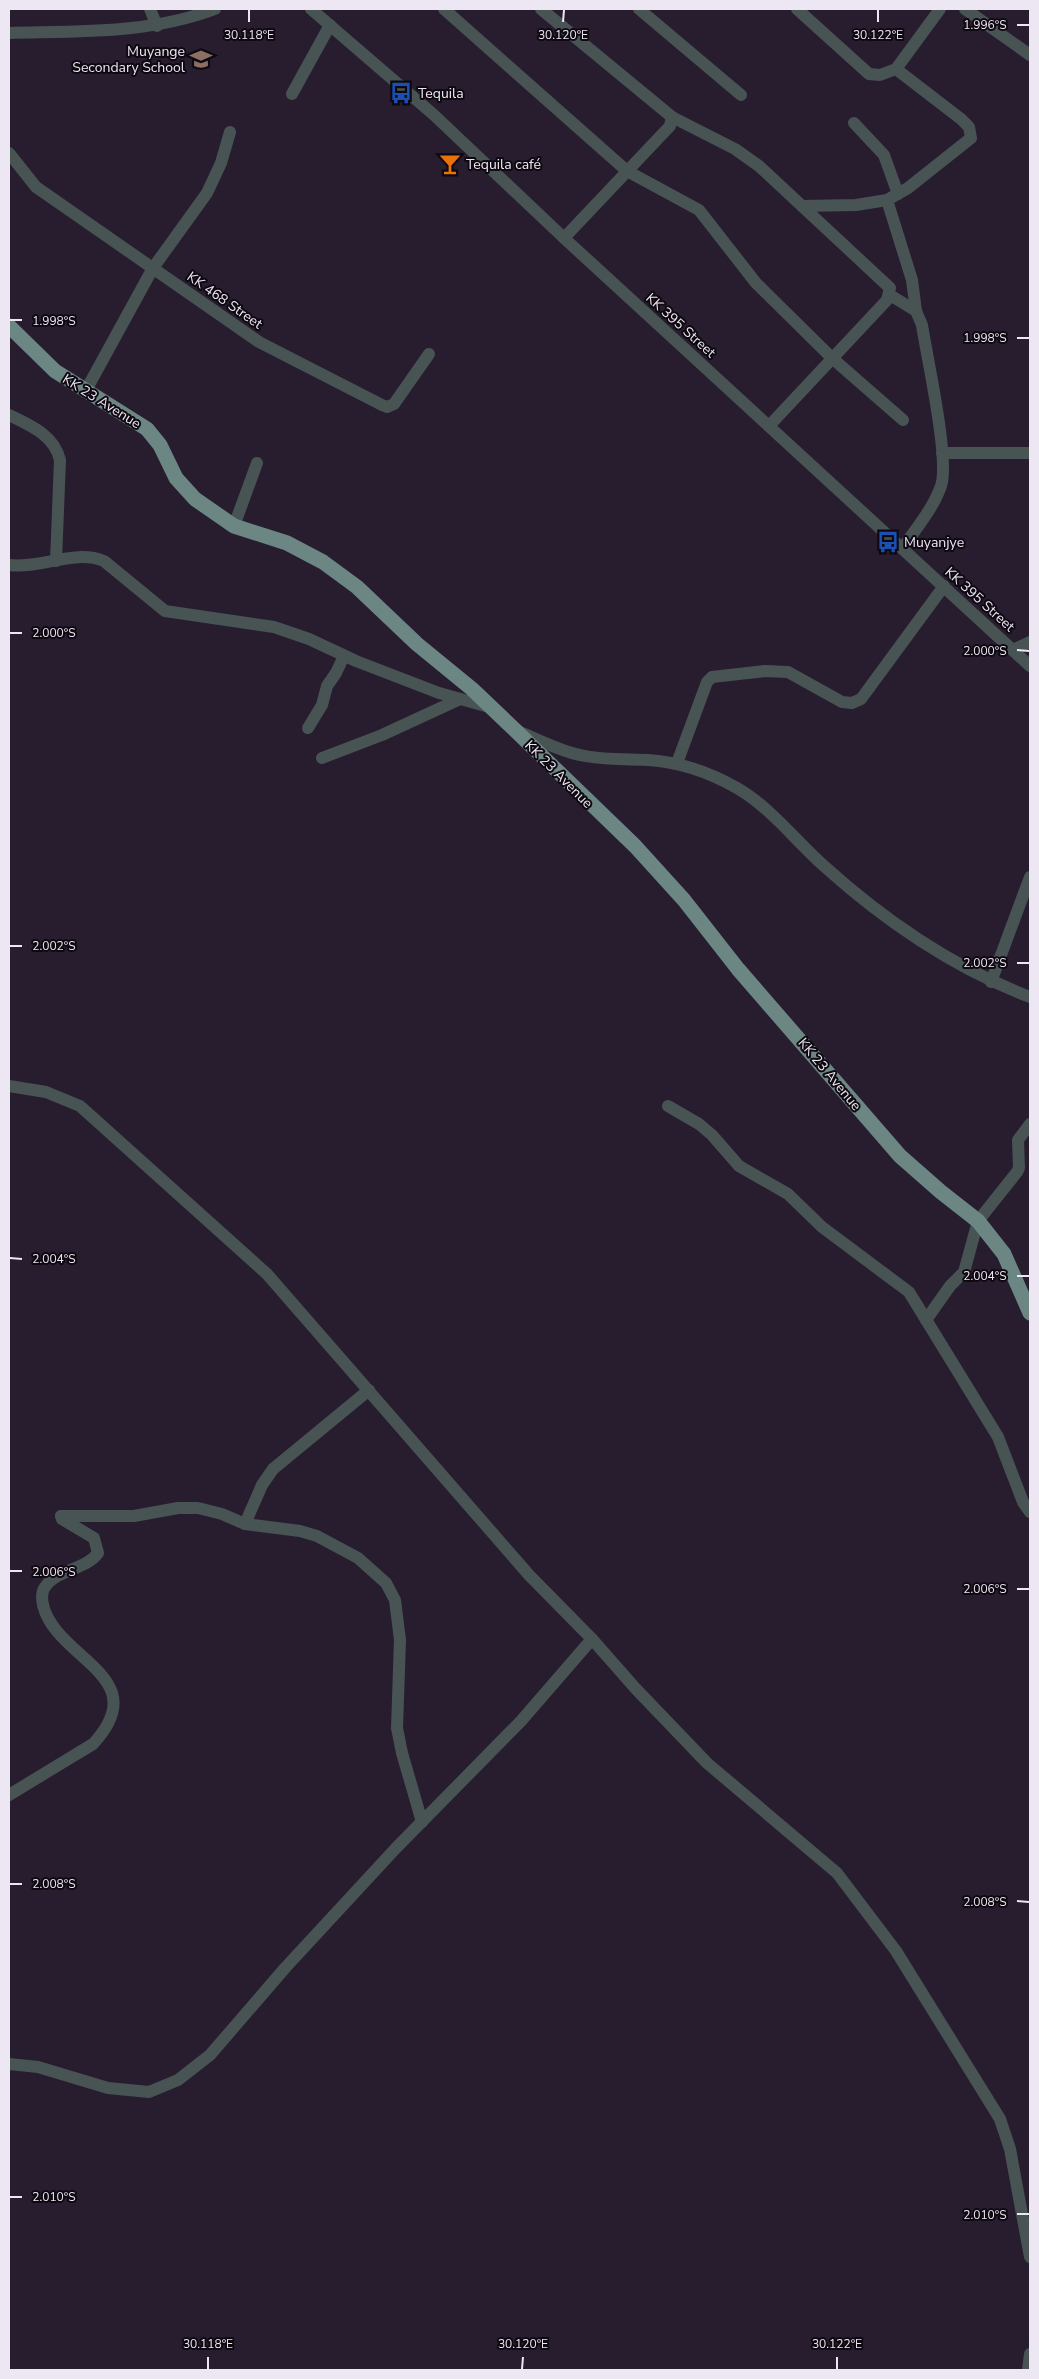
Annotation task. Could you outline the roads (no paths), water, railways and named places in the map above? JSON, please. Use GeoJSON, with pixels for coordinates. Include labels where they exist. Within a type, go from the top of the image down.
{"type":"FeatureCollection","features":[{"type":"Feature","properties":{"kind":"main road","name":"KK 23 Avenue"},"geometry":{"type":"LineString","coordinates":[[9,326],[54,371],[147,429],[160,445],[176,478],[195,499],[234,526],[287,544],[323,562],[357,587],[417,644],[490,706],[580,796],[635,846],[738,969],[900,1156],[941,1192],[978,1220],[1004,1254],[1030,1313]]}},
{"type":"Feature","properties":{"kind":"street"},"geometry":{"type":"LineString","coordinates":[[150,9],[157,26]]}},
{"type":"Feature","properties":{"kind":"street"},"geometry":{"type":"LineString","coordinates":[[9,33],[131,29],[157,26],[215,9]]}},
{"type":"Feature","properties":{"kind":"street","name":"KK 395 Street"},"geometry":{"type":"LineString","coordinates":[[311,9],[434,115],[564,238],[1030,666]]}},
{"type":"Feature","properties":{"kind":"street"},"geometry":{"type":"LineString","coordinates":[[444,9],[627,171],[699,210],[756,283],[832,358],[903,420]]}},
{"type":"Feature","properties":{"kind":"street"},"geometry":{"type":"LineString","coordinates":[[541,9],[672,117],[735,149],[759,166],[890,288],[890,294],[769,426]]}},
{"type":"Feature","properties":{"kind":"street"},"geometry":{"type":"LineString","coordinates":[[639,9],[741,95]]}},
{"type":"Feature","properties":{"kind":"street"},"geometry":{"type":"LineString","coordinates":[[797,9],[869,74],[880,75],[896,69],[940,9]]}},
{"type":"Feature","properties":{"kind":"street"},"geometry":{"type":"LineString","coordinates":[[965,9],[1030,55]]}},
{"type":"Feature","properties":{"kind":"street"},"geometry":{"type":"LineString","coordinates":[[292,94],[330,26]]}},
{"type":"Feature","properties":{"kind":"street"},"geometry":{"type":"LineString","coordinates":[[802,206],[856,205],[893,197],[971,138],[969,128],[961,119],[896,69]]}},
{"type":"Feature","properties":{"kind":"street"},"geometry":{"type":"LineString","coordinates":[[564,238],[670,126],[672,117]]}},
{"type":"Feature","properties":{"kind":"street"},"geometry":{"type":"LineString","coordinates":[[854,123],[884,155],[912,280],[916,311],[922,325],[942,453],[942,483],[935,501],[903,548]]}},
{"type":"Feature","properties":{"kind":"street"},"geometry":{"type":"LineString","coordinates":[[85,392],[153,268],[207,193],[221,163],[230,132]]}},
{"type":"Feature","properties":{"kind":"street","name":"KK 468 Street"},"geometry":{"type":"LineString","coordinates":[[9,153],[36,187],[260,342],[387,407],[394,404],[428,354]]}},
{"type":"Feature","properties":{"kind":"street"},"geometry":{"type":"LineString","coordinates":[[890,294],[916,311]]}},
{"type":"Feature","properties":{"kind":"street"},"geometry":{"type":"LineString","coordinates":[[9,415],[48,437],[57,448],[60,460],[56,561]]}},
{"type":"Feature","properties":{"kind":"street"},"geometry":{"type":"LineString","coordinates":[[942,453],[1030,452]]}},
{"type":"Feature","properties":{"kind":"street"},"geometry":{"type":"LineString","coordinates":[[234,526],[257,463]]}},
{"type":"Feature","properties":{"kind":"street"},"geometry":{"type":"LineString","coordinates":[[9,565],[35,565],[83,556],[94,557],[104,561],[165,611],[274,627],[309,639],[344,656],[460,699],[490,706]]}},
{"type":"Feature","properties":{"kind":"street"},"geometry":{"type":"LineString","coordinates":[[677,763],[707,682],[712,677],[765,671],[788,672],[842,702],[852,703],[861,699],[944,586]]}},
{"type":"Feature","properties":{"kind":"street"},"geometry":{"type":"LineString","coordinates":[[1014,650],[1030,642]]}},
{"type":"Feature","properties":{"kind":"street"},"geometry":{"type":"LineString","coordinates":[[308,728],[322,705],[327,686],[344,656]]}},
{"type":"Feature","properties":{"kind":"street"},"geometry":{"type":"LineString","coordinates":[[322,758],[382,735],[460,699]]}},
{"type":"Feature","properties":{"kind":"street"},"geometry":{"type":"LineString","coordinates":[[515,730],[579,755],[677,763],[708,773],[738,789],[759,805],[860,898],[958,964],[991,982],[1030,997]]}},
{"type":"Feature","properties":{"kind":"street"},"geometry":{"type":"LineString","coordinates":[[991,982],[1030,878]]}},
{"type":"Feature","properties":{"kind":"street"},"geometry":{"type":"LineString","coordinates":[[9,1086],[46,1092],[80,1106],[267,1274],[529,1576],[592,1639],[636,1689],[707,1763],[837,1873],[896,1950],[1000,2119],[1010,2149],[1030,2257]]}},
{"type":"Feature","properties":{"kind":"street"},"geometry":{"type":"LineString","coordinates":[[668,1106],[712,1134],[739,1166],[788,1194],[822,1227],[909,1292],[998,1438],[1024,1502],[1030,1512]]}},
{"type":"Feature","properties":{"kind":"street"},"geometry":{"type":"LineString","coordinates":[[926,1320],[950,1286],[964,1272],[978,1220],[1017,1172],[1019,1168],[1018,1140],[1030,1124]]}},
{"type":"Feature","properties":{"kind":"street"},"geometry":{"type":"LineString","coordinates":[[245,1524],[262,1485],[273,1469],[369,1390]]}},
{"type":"Feature","properties":{"kind":"street"},"geometry":{"type":"LineString","coordinates":[[9,1795],[93,1744],[104,1733],[113,1712],[112,1695],[105,1677],[61,1637],[45,1616],[42,1599],[44,1588],[54,1579],[94,1560],[98,1553],[94,1538],[62,1519],[61,1516],[134,1516],[178,1508],[198,1508],[222,1514],[245,1524],[300,1530],[317,1536],[358,1558],[386,1583],[395,1600],[400,1640],[397,1728],[402,1753],[422,1822]]}},
{"type":"Feature","properties":{"kind":"street"},"geometry":{"type":"LineString","coordinates":[[9,2064],[38,2067],[108,2088],[149,2092],[178,2080],[210,2055],[285,1968],[422,1822],[521,1721],[592,1639]]}},
{"type":"Feature","properties":{"kind":"street"},"geometry":{"type":"LineString","coordinates":[[1028,2370],[1030,2354]]}},
{"type":"Feature","properties":{"kind":"place","name":"Muyange Secondary School"},"geometry":{"type":"Point","coordinates":[201,59]}},
{"type":"Feature","properties":{"kind":"place","name":"Tequila"},"geometry":{"type":"Point","coordinates":[401,93]}},
{"type":"Feature","properties":{"kind":"place","name":"Tequila café"},"geometry":{"type":"Point","coordinates":[450,164]}},
{"type":"Feature","properties":{"kind":"place","name":"Muyanjye"},"geometry":{"type":"Point","coordinates":[888,542]}}]}
